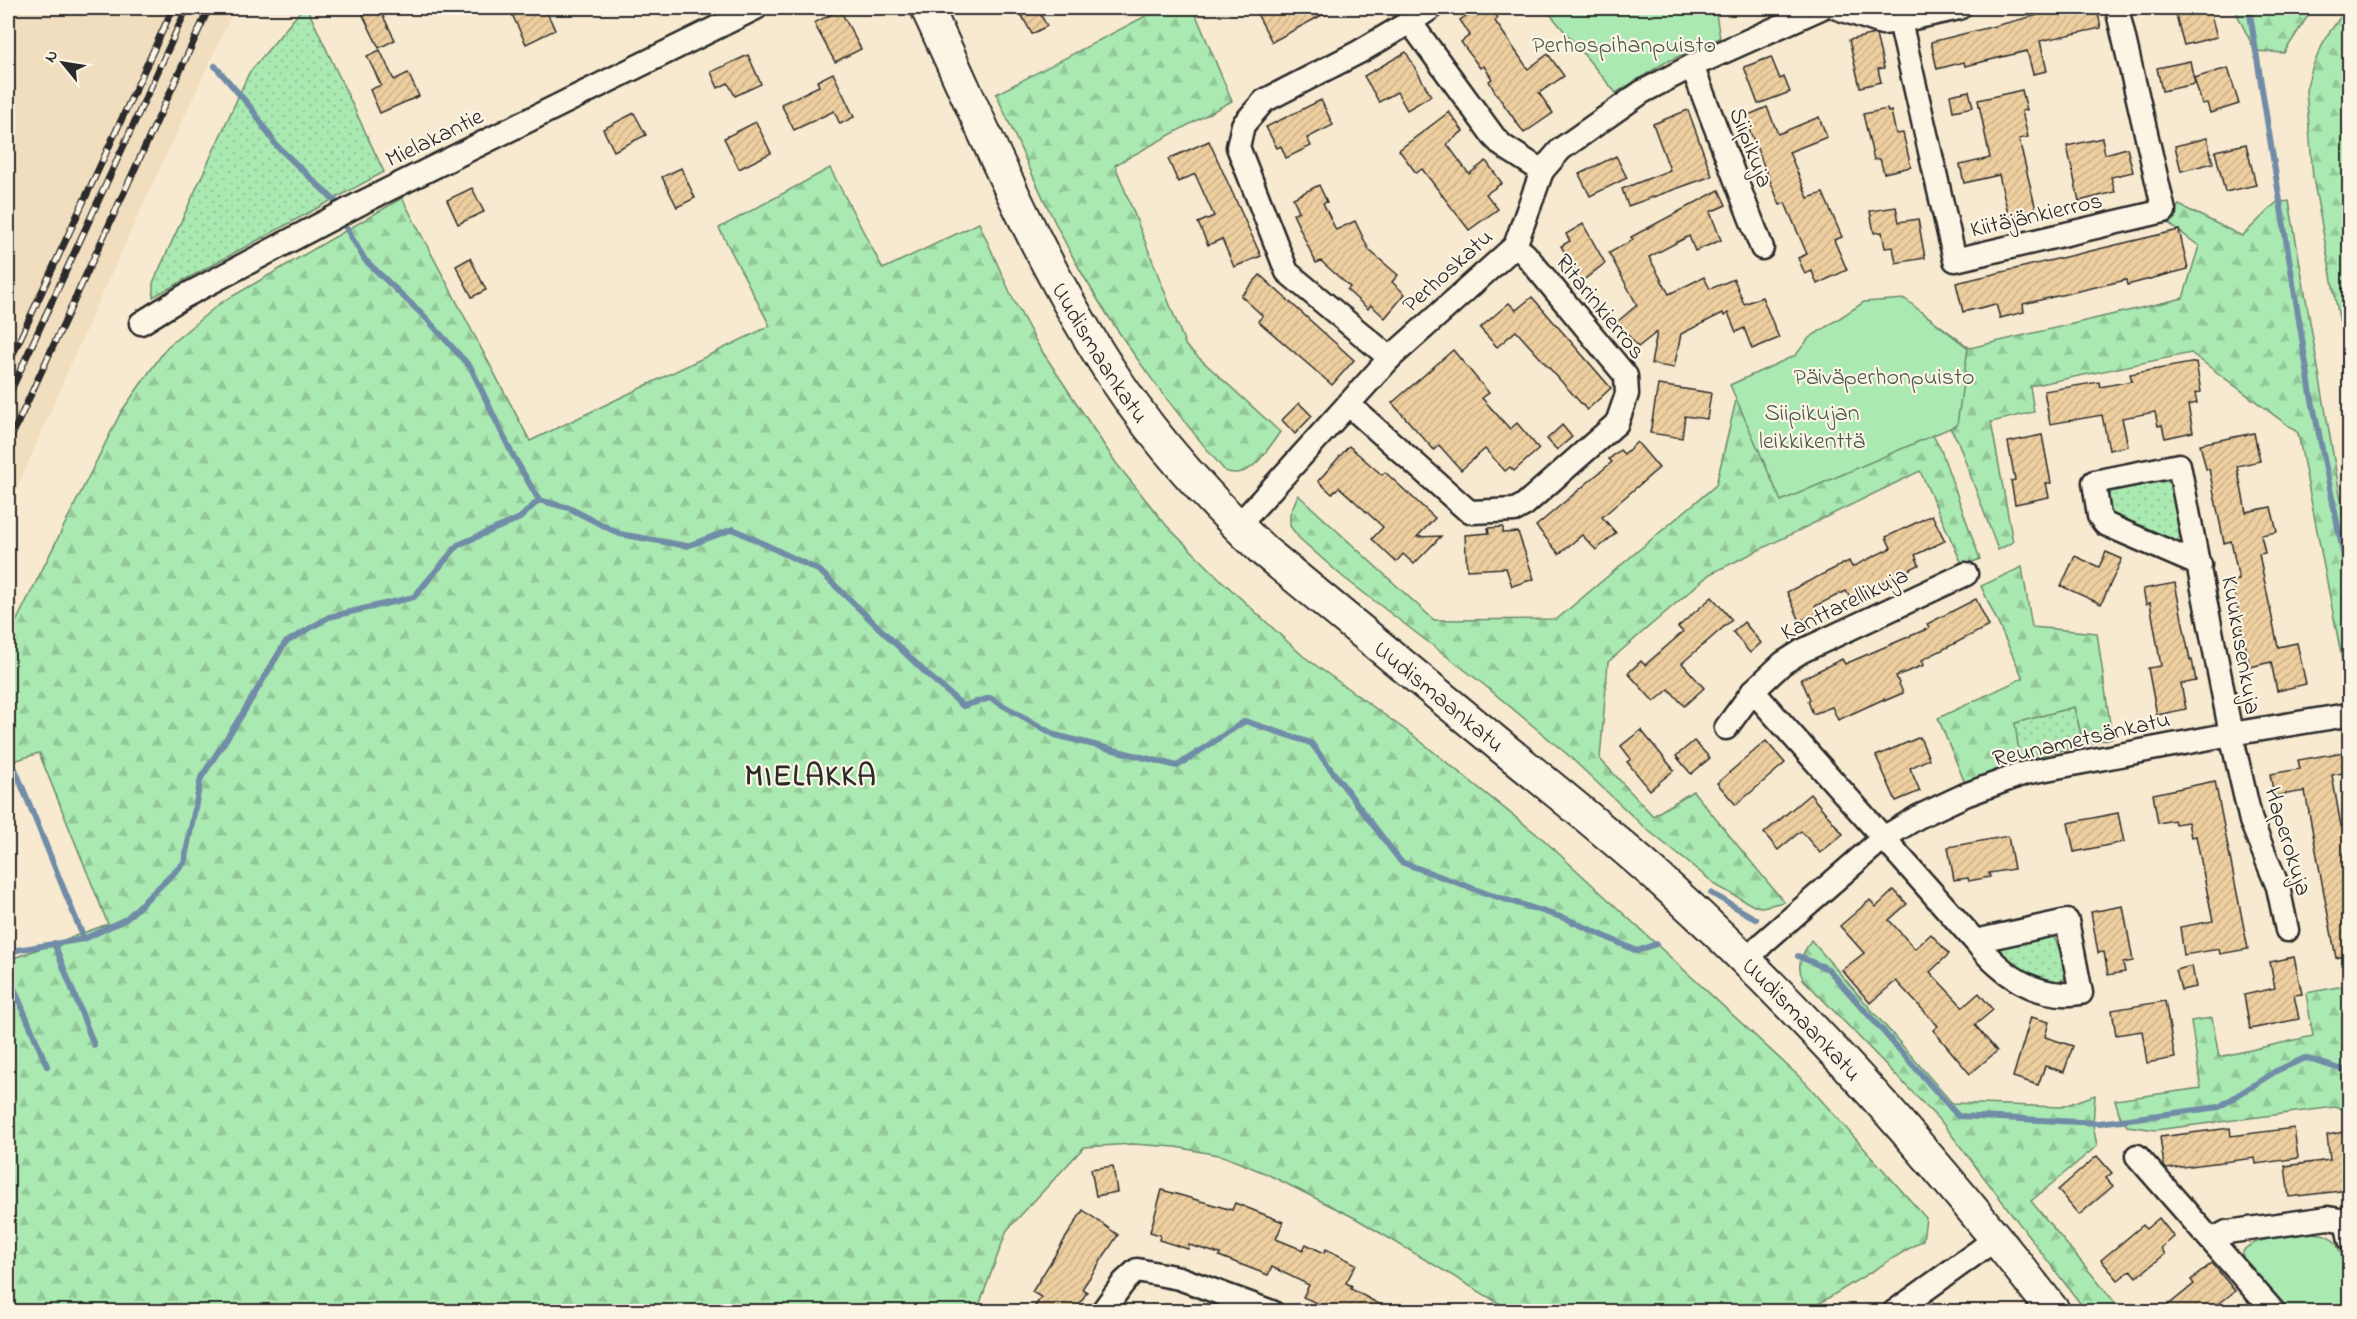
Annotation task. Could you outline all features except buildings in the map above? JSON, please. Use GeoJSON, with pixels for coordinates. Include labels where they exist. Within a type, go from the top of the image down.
{"type":"FeatureCollection","features":[{"type":"Feature","properties":{"kind":"street","name":"Mielakantie"},"geometry":{"type":"LineString","coordinates":[[141,324],[183,297],[363,202],[756,8]]}},
{"type":"Feature","properties":{"kind":"street","name":"Uudismaankatu"},"geometry":{"type":"LineString","coordinates":[[927,8],[1038,243],[1080,322],[1119,385],[1179,463],[1237,526],[1264,551],[1655,875],[1771,986],[1911,1136],[1997,1238],[2054,1311]]}},
{"type":"Feature","properties":{"kind":"street"},"geometry":{"type":"LineString","coordinates":[[1390,358],[1287,272],[1238,147],[1243,125],[1264,101],[1359,52],[1431,8]]}},
{"type":"Feature","properties":{"kind":"street","name":"Perhoskatu"},"geometry":{"type":"LineString","coordinates":[[1237,526],[1390,358],[1515,246],[1542,171],[1561,149],[1642,92],[1692,66],[1821,8]]}},
{"type":"Feature","properties":{"kind":"street"},"geometry":{"type":"LineString","coordinates":[[1837,8],[1882,23],[1959,8]]}},
{"type":"Feature","properties":{"kind":"street","name":"Kiitäjänkierros"},"geometry":{"type":"LineString","coordinates":[[1900,21],[1955,260],[2164,211],[2117,8]]}},
{"type":"Feature","properties":{"kind":"street"},"geometry":{"type":"LineString","coordinates":[[1410,22],[1494,136],[1503,146],[1542,171]]}},
{"type":"Feature","properties":{"kind":"street","name":"Siipikuja"},"geometry":{"type":"LineString","coordinates":[[1692,66],[1762,248]]}},
{"type":"Feature","properties":{"kind":"street","name":"Ritarinkierros"},"geometry":{"type":"LineString","coordinates":[[1348,404],[1472,512],[1515,510],[1524,505],[1617,423],[1627,394],[1626,376],[1525,254],[1515,246]]}},
{"type":"Feature","properties":{"kind":"street","name":"Kuukusenkuja"},"geometry":{"type":"LineString","coordinates":[[2200,565],[2105,524],[2099,516],[2094,482],[2179,465],[2200,565],[2231,734]]}},
{"type":"Feature","properties":{"kind":"street","name":"Kanttarellikuja"},"geometry":{"type":"LineString","coordinates":[[1726,728],[1753,692],[1783,663],[1802,651],[1966,574]]}},
{"type":"Feature","properties":{"kind":"street"},"geometry":{"type":"LineString","coordinates":[[1753,692],[1992,962],[2018,981],[2049,993],[2065,996],[2081,993],[2067,921],[1975,941]]}},
{"type":"Feature","properties":{"kind":"street","name":"Reunametsänkatu"},"geometry":{"type":"LineString","coordinates":[[1745,962],[1764,942],[1882,839],[1918,817],[1965,795],[2025,774],[2231,734],[2341,716]]}},
{"type":"Feature","properties":{"kind":"street","name":"Haperokuja"},"geometry":{"type":"LineString","coordinates":[[2231,734],[2251,821],[2278,887],[2287,930]]}},
{"type":"Feature","properties":{"kind":"street"},"geometry":{"type":"LineString","coordinates":[[2138,1156],[2274,1311]]}},
{"type":"Feature","properties":{"kind":"street"},"geometry":{"type":"LineString","coordinates":[[2212,1240],[2227,1232],[2328,1218],[2346,1221],[2349,1240]]}},
{"type":"Feature","properties":{"kind":"street"},"geometry":{"type":"LineString","coordinates":[[1894,1311],[1997,1238]]}},
{"type":"Feature","properties":{"kind":"street"},"geometry":{"type":"LineString","coordinates":[[1102,1311],[1124,1282],[1137,1270],[1179,1278],[1272,1311]]}},
{"type":"Feature","properties":{"kind":"shaded area"},"geometry":{"type":"Polygon","coordinates":[[[8,8],[235,8],[98,302],[8,509],[8,8]]]}},
{"type":"Feature","properties":{"kind":"green space"},"geometry":{"type":"Polygon","coordinates":[[[303,8],[307,8],[384,172],[153,297],[153,283],[249,73],[303,8]]]}},
{"type":"Feature","properties":{"kind":"green space"},"geometry":{"type":"Polygon","coordinates":[[[1161,8],[1193,8],[1232,101],[1115,165],[1186,346],[1280,432],[1264,455],[1243,472],[1225,471],[1168,400],[1115,327],[1059,231],[996,94],[1161,8]]]}},
{"type":"Feature","properties":{"kind":"green space","name":"Perhospihanpuisto"},"geometry":{"type":"Polygon","coordinates":[[[1545,8],[1715,8],[1720,38],[1666,62],[1616,93],[1545,8]]]}},
{"type":"Feature","properties":{"kind":"green space"},"geometry":{"type":"Polygon","coordinates":[[[2234,8],[2313,8],[2284,53],[2255,51],[2234,8]]]}},
{"type":"Feature","properties":{"kind":"green space"},"geometry":{"type":"Polygon","coordinates":[[[2347,8],[2350,8],[2349,372],[2313,178],[2306,90],[2312,68],[2326,37],[2347,8]]]}},
{"type":"Feature","properties":{"kind":"green space"},"geometry":{"type":"Polygon","coordinates":[[[830,168],[883,269],[979,223],[1013,299],[1038,345],[1116,463],[1167,526],[1303,656],[1415,737],[1544,840],[1806,1083],[1926,1218],[1923,1240],[1807,1311],[1512,1311],[1355,1218],[1267,1174],[1223,1156],[1176,1147],[1133,1144],[1084,1147],[1007,1230],[977,1311],[8,1311],[8,960],[108,924],[39,753],[8,763],[8,638],[121,412],[167,347],[219,304],[402,198],[530,441],[770,326],[719,228],[830,168]]]}},
{"type":"Feature","properties":{"kind":"green space"},"geometry":{"type":"Polygon","coordinates":[[[2289,201],[2349,546],[2349,695],[2298,433],[2191,353],[2030,386],[2034,412],[1991,422],[2013,542],[1998,550],[1957,439],[1938,410],[1890,353],[1922,312],[1970,348],[2183,298],[2199,246],[2167,222],[2179,205],[2242,236],[2276,203],[2289,201]]]}},
{"type":"Feature","properties":{"kind":"green space","name":"Päiväperhonpuisto"},"geometry":{"type":"Polygon","coordinates":[[[1905,299],[1968,348],[1957,425],[1781,501],[1730,385],[1796,355],[1809,338],[1864,302],[1905,299]]]}},
{"type":"Feature","properties":{"kind":"green space","name":"Siipikujan leikkikenttä"},"geometry":{"type":"Polygon","coordinates":[[[1737,396],[1925,421],[1941,450],[1980,559],[1963,566],[1920,471],[1710,574],[1608,662],[1600,759],[1653,816],[1693,791],[1784,902],[1762,907],[1754,906],[1719,887],[1645,828],[1568,755],[1483,684],[1343,577],[1299,538],[1290,526],[1290,514],[1298,495],[1434,620],[1557,619],[1716,485],[1737,396]]]}},
{"type":"Feature","properties":{"kind":"green space"},"geometry":{"type":"Polygon","coordinates":[[[2164,479],[2171,484],[2181,529],[2181,537],[2171,542],[2117,519],[2111,513],[2106,498],[2112,490],[2164,479]]]}},
{"type":"Feature","properties":{"kind":"green space"},"geometry":{"type":"Polygon","coordinates":[[[2022,567],[2032,627],[2097,633],[2112,738],[2084,745],[2074,707],[2015,723],[2020,761],[1965,783],[1938,718],[2023,678],[1981,586],[2022,567]]]}},
{"type":"Feature","properties":{"kind":"green space"},"geometry":{"type":"Polygon","coordinates":[[[2074,707],[2084,745],[2020,761],[2014,723],[2074,707]]]}},
{"type":"Feature","properties":{"kind":"green space"},"geometry":{"type":"Polygon","coordinates":[[[2053,934],[2066,966],[2065,978],[2056,984],[2049,984],[2008,961],[1998,950],[2003,942],[2053,934]]]}},
{"type":"Feature","properties":{"kind":"green space"},"geometry":{"type":"Polygon","coordinates":[[[1811,940],[1952,1103],[2061,1107],[2095,1095],[2093,1125],[2097,1146],[2031,1201],[2122,1311],[2086,1311],[1944,1125],[1803,979],[1800,964],[1811,940]]]}},
{"type":"Feature","properties":{"kind":"green space"},"geometry":{"type":"Polygon","coordinates":[[[2349,985],[2349,1111],[2335,1107],[2156,1130],[2127,1126],[2120,1116],[2115,1100],[2201,1088],[2191,1021],[2212,1018],[2219,1057],[2313,1036],[2306,993],[2349,985]]]}},
{"type":"Feature","properties":{"kind":"green space"},"geometry":{"type":"Polygon","coordinates":[[[2312,1233],[2329,1237],[2338,1247],[2346,1274],[2349,1311],[2284,1311],[2243,1262],[2243,1252],[2255,1243],[2312,1233]]]}},
{"type":"Feature","properties":{"kind":"waterway"},"geometry":{"type":"LineString","coordinates":[[2249,8],[2311,395],[2350,586]]}},
{"type":"Feature","properties":{"kind":"waterway"},"geometry":{"type":"LineString","coordinates":[[215,66],[252,109],[276,145],[337,203]]}},
{"type":"Feature","properties":{"kind":"waterway"},"geometry":{"type":"LineString","coordinates":[[345,226],[365,260],[426,318],[471,368],[511,452],[539,500],[569,508],[620,534],[687,546],[733,529],[820,571],[963,706],[990,698],[1055,735],[1177,766],[1245,721],[1311,743],[1401,862],[1488,894],[1567,919],[1637,951],[1656,944]]}},
{"type":"Feature","properties":{"kind":"waterway"},"geometry":{"type":"LineString","coordinates":[[8,954],[17,950],[84,939],[126,919],[184,863],[201,778],[285,643],[329,617],[414,597],[458,545],[520,518],[539,500]]}},
{"type":"Feature","properties":{"kind":"waterway"},"geometry":{"type":"LineString","coordinates":[[15,769],[84,939]]}},
{"type":"Feature","properties":{"kind":"waterway"},"geometry":{"type":"LineString","coordinates":[[1711,893],[1756,919]]}},
{"type":"Feature","properties":{"kind":"waterway"},"geometry":{"type":"LineString","coordinates":[[54,943],[94,1045]]}},
{"type":"Feature","properties":{"kind":"waterway"},"geometry":{"type":"LineString","coordinates":[[1798,956],[1828,969],[1958,1116],[2099,1123],[2219,1107],[2276,1071],[2305,1058],[2350,1072]]}},
{"type":"Feature","properties":{"kind":"waterway"},"geometry":{"type":"LineString","coordinates":[[8,974],[47,1066]]}},
{"type":"Feature","properties":{"kind":"railway"},"geometry":{"type":"LineString","coordinates":[[8,365],[173,8]]}},
{"type":"Feature","properties":{"kind":"railway"},"geometry":{"type":"LineString","coordinates":[[8,397],[187,8]]}},
{"type":"Feature","properties":{"kind":"railway"},"geometry":{"type":"LineString","coordinates":[[8,444],[209,8]]}},
{"type":"Feature","properties":{"kind":"district","name":"MIELAKKA"},"geometry":{"type":"Point","coordinates":[811,775]}}]}
